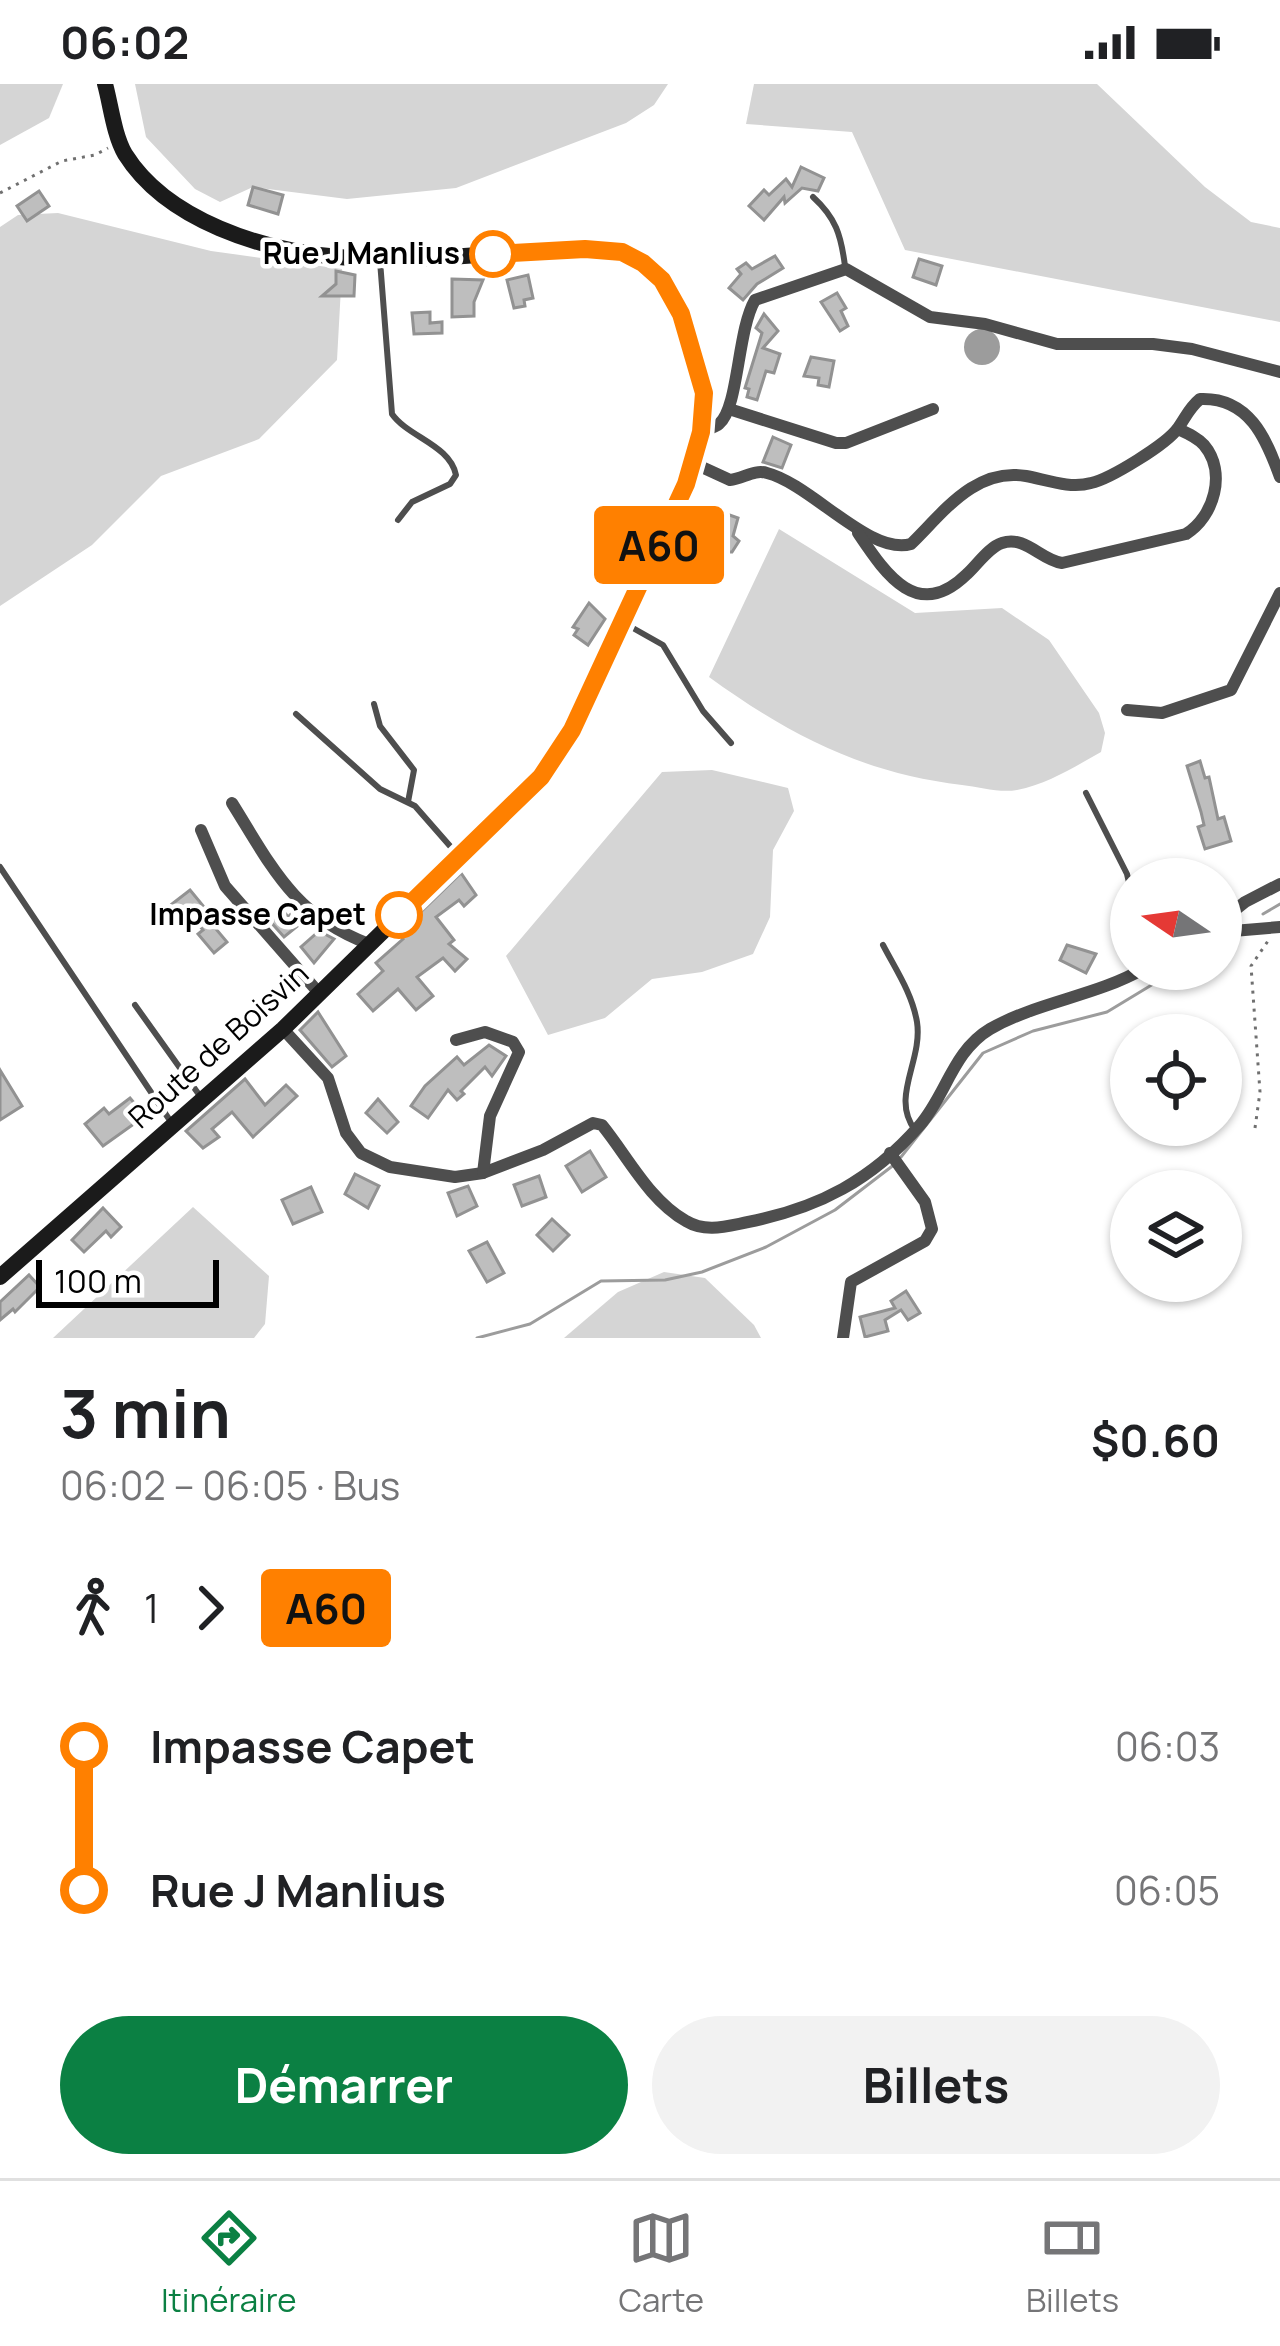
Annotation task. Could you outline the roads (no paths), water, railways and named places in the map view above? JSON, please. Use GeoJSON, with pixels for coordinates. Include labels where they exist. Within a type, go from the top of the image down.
{"type":"FeatureCollection","features":[{"type":"Feature","properties":{"kind":"main road","name":"Route de Boisvin"},"geometry":{"type":"LineString","coordinates":[[0,1277],[283,1029],[541,777],[572,730],[693,463],[701,432],[704,393],[681,314],[662,280],[622,252],[585,249],[340,257],[272,245],[208,221],[158,194],[123,151],[105,84]]}},
{"type":"Feature","properties":{"kind":"street"},"geometry":{"type":"LineString","coordinates":[[701,432],[718,426],[729,410],[740,338],[755,300],[846,269],[930,316],[985,324],[1058,344],[1192,349],[1280,372]]}},
{"type":"Feature","properties":{"kind":"street"},"geometry":{"type":"LineString","coordinates":[[693,463],[730,480],[769,473],[803,487],[885,544],[910,544],[952,500],[1002,476],[1069,485],[1104,478],[1178,429],[1200,399],[1218,400],[1253,419],[1280,476]]}},
{"type":"Feature","properties":{"kind":"street"},"geometry":{"type":"LineString","coordinates":[[729,410],[836,443],[933,410]]}},
{"type":"Feature","properties":{"kind":"street"},"geometry":{"type":"LineString","coordinates":[[851,522],[889,579],[926,593],[955,585],[997,544],[1006,541],[1034,548],[1045,558],[1062,563],[1186,534],[1196,527],[1216,493],[1216,476],[1200,440],[1178,429]]}},
{"type":"Feature","properties":{"kind":"street"},"geometry":{"type":"LineString","coordinates":[[1127,710],[1162,713],[1231,690],[1255,651],[1280,593]]}},
{"type":"Feature","properties":{"kind":"street"},"geometry":{"type":"LineString","coordinates":[[232,803],[293,898],[329,926],[369,944]]}},
{"type":"Feature","properties":{"kind":"street"},"geometry":{"type":"LineString","coordinates":[[201,830],[225,886],[319,993]]}},
{"type":"Feature","properties":{"kind":"street"},"geometry":{"type":"LineString","coordinates":[[1242,904],[1280,884]]}},
{"type":"Feature","properties":{"kind":"street"},"geometry":{"type":"LineString","coordinates":[[1242,930],[1279,927]]}},
{"type":"Feature","properties":{"kind":"street"},"geometry":{"type":"LineString","coordinates":[[283,1029],[328,1078],[346,1133],[361,1153],[390,1167],[455,1177],[483,1173],[543,1150],[593,1123],[602,1125],[658,1200],[682,1220],[716,1228],[798,1212],[844,1190],[915,1130],[961,1055],[988,1030],[1110,983]]}},
{"type":"Feature","properties":{"kind":"street"},"geometry":{"type":"LineString","coordinates":[[456,1040],[485,1032],[513,1042],[519,1052],[490,1116],[483,1173]]}},
{"type":"Feature","properties":{"kind":"street"},"geometry":{"type":"LineString","coordinates":[[843,1338],[851,1282],[925,1241],[932,1229],[926,1202],[890,1154]]}},
{"type":"Feature","properties":{"kind":"lane"},"geometry":{"type":"LineString","coordinates":[[813,197],[831,213],[840,231],[846,269]]}},
{"type":"Feature","properties":{"kind":"lane"},"geometry":{"type":"LineString","coordinates":[[380,257],[392,413],[445,455],[456,475],[450,484],[412,502],[398,520]]}},
{"type":"Feature","properties":{"kind":"lane"},"geometry":{"type":"LineString","coordinates":[[622,622],[663,645],[703,711],[731,743]]}},
{"type":"Feature","properties":{"kind":"lane"},"geometry":{"type":"LineString","coordinates":[[374,704],[380,726],[414,770],[408,802]]}},
{"type":"Feature","properties":{"kind":"lane"},"geometry":{"type":"LineString","coordinates":[[296,714],[380,788],[408,802],[459,856]]}},
{"type":"Feature","properties":{"kind":"lane"},"geometry":{"type":"LineString","coordinates":[[1086,793],[1119,858]]}},
{"type":"Feature","properties":{"kind":"lane"},"geometry":{"type":"LineString","coordinates":[[0,867],[172,1125]]}},
{"type":"Feature","properties":{"kind":"lane"},"geometry":{"type":"LineString","coordinates":[[883,945],[906,984],[917,1022],[918,1046],[904,1101],[904,1116],[915,1130]]}},
{"type":"Feature","properties":{"kind":"lane"},"geometry":{"type":"LineString","coordinates":[[135,1005],[202,1099]]}},
{"type":"Feature","properties":{"kind":"waterway"},"geometry":{"type":"LineString","coordinates":[[1263,914],[1280,904]]}},
{"type":"Feature","properties":{"kind":"waterway"},"geometry":{"type":"LineString","coordinates":[[901,1157],[983,1053],[1033,1031],[1107,1012],[1143,990]]}},
{"type":"Feature","properties":{"kind":"waterway"},"geometry":{"type":"LineString","coordinates":[[477,1338],[530,1324],[601,1281],[665,1280],[702,1272],[766,1247],[835,1210],[895,1164]]}},
{"type":"Feature","properties":{"kind":"place","name":"Rue J Manlius"},"geometry":{"type":"Point","coordinates":[493,254]}},
{"type":"Feature","properties":{"kind":"place","name":"Impasse Capet"},"geometry":{"type":"Point","coordinates":[399,915]}}]}
